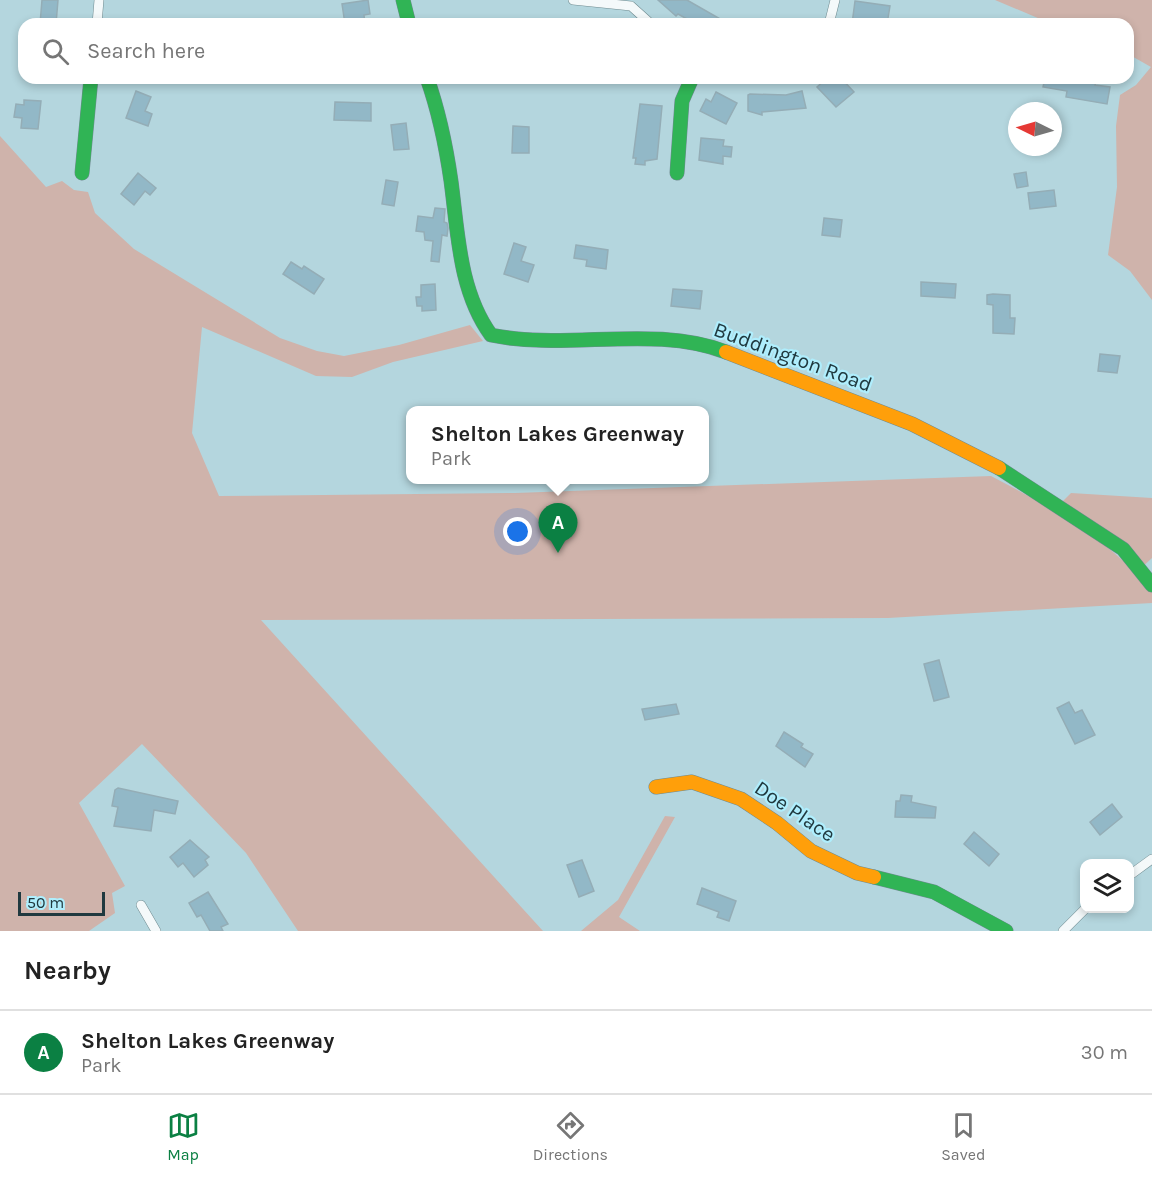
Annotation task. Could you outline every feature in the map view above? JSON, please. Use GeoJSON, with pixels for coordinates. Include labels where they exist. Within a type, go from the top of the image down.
{"type":"FeatureCollection","features":[{"type":"Feature","properties":{"kind":"street"},"geometry":{"type":"LineString","coordinates":[[98,18],[99,0]]}},
{"type":"Feature","properties":{"kind":"street"},"geometry":{"type":"LineString","coordinates":[[403,0],[408,18]]}},
{"type":"Feature","properties":{"kind":"street"},"geometry":{"type":"LineString","coordinates":[[573,0],[632,3],[646,18]]}},
{"type":"Feature","properties":{"kind":"street"},"geometry":{"type":"LineString","coordinates":[[830,18],[835,0]]}},
{"type":"Feature","properties":{"kind":"street"},"geometry":{"type":"LineString","coordinates":[[82,173],[90,84]]}},
{"type":"Feature","properties":{"kind":"street","name":"Buddington Road"},"geometry":{"type":"LineString","coordinates":[[429,84],[444,136],[469,298],[491,335],[520,341],[652,338],[718,349],[912,424],[1003,470],[1123,549],[1152,585]]}},
{"type":"Feature","properties":{"kind":"street"},"geometry":{"type":"LineString","coordinates":[[677,173],[682,101],[689,84]]}},
{"type":"Feature","properties":{"kind":"street","name":"Doe Place"},"geometry":{"type":"LineString","coordinates":[[656,787],[692,782],[741,799],[777,823],[811,851],[857,873],[934,891],[1006,931]]}},
{"type":"Feature","properties":{"kind":"street"},"geometry":{"type":"LineString","coordinates":[[1134,872],[1152,859]]}},
{"type":"Feature","properties":{"kind":"street"},"geometry":{"type":"LineString","coordinates":[[141,905],[156,931]]}},
{"type":"Feature","properties":{"kind":"street"},"geometry":{"type":"LineString","coordinates":[[1063,931],[1082,913]]}},
{"type":"Feature","properties":{"kind":"shaded area"},"geometry":{"type":"Polygon","coordinates":[[[995,0],[1152,0],[1152,300],[1130,271],[1108,255],[1117,187],[1116,126],[1120,95],[1136,85],[1151,67],[1134,57],[1134,18],[1038,18],[995,0]]]}},
{"type":"Feature","properties":{"kind":"shaded area"},"geometry":{"type":"Polygon","coordinates":[[[0,136],[46,187],[62,181],[74,190],[88,192],[95,213],[134,249],[280,338],[317,351],[344,356],[399,345],[470,325],[483,341],[393,362],[352,377],[316,376],[202,327],[192,433],[219,496],[515,493],[991,476],[1057,512],[1096,539],[1134,570],[1152,589],[1152,603],[888,618],[261,620],[543,931],[298,931],[246,853],[142,744],[79,803],[125,886],[112,893],[115,913],[89,931],[0,931],[0,136]]]}},
{"type":"Feature","properties":{"kind":"shaded area"},"geometry":{"type":"Polygon","coordinates":[[[1071,493],[1152,498],[1152,558],[1140,569],[1063,501],[1071,493]]]}},
{"type":"Feature","properties":{"kind":"shaded area"},"geometry":{"type":"Polygon","coordinates":[[[665,816],[675,817],[619,917],[640,931],[581,931],[618,900],[665,816]]]}},
{"type":"Feature","properties":{"kind":"building"},"geometry":{"type":"Polygon","coordinates":[[[42,0],[58,0],[56,18],[40,18],[42,0]]]}},
{"type":"Feature","properties":{"kind":"building"},"geometry":{"type":"Polygon","coordinates":[[[368,0],[370,14],[364,15],[364,18],[344,18],[342,4],[368,0]]]}},
{"type":"Feature","properties":{"kind":"building"},"geometry":{"type":"Polygon","coordinates":[[[658,0],[687,0],[718,18],[685,18],[678,14],[676,16],[658,0]]]}},
{"type":"Feature","properties":{"kind":"building"},"geometry":{"type":"Polygon","coordinates":[[[855,1],[890,6],[888,18],[853,18],[855,1]]]}},
{"type":"Feature","properties":{"kind":"building"},"geometry":{"type":"Polygon","coordinates":[[[820,84],[847,84],[854,92],[836,107],[817,87],[820,84]]]}},
{"type":"Feature","properties":{"kind":"building"},"geometry":{"type":"Polygon","coordinates":[[[1044,84],[1095,84],[1110,87],[1107,104],[1066,97],[1067,91],[1043,87],[1044,84]]]}},
{"type":"Feature","properties":{"kind":"building"},"geometry":{"type":"Polygon","coordinates":[[[136,91],[151,97],[145,111],[152,114],[148,126],[126,118],[136,91]]]}},
{"type":"Feature","properties":{"kind":"building"},"geometry":{"type":"Polygon","coordinates":[[[802,91],[806,108],[762,112],[762,115],[748,111],[748,95],[750,94],[786,95],[802,91]]]}},
{"type":"Feature","properties":{"kind":"building"},"geometry":{"type":"Polygon","coordinates":[[[716,92],[737,103],[726,124],[700,111],[706,99],[711,102],[716,92]]]}},
{"type":"Feature","properties":{"kind":"building"},"geometry":{"type":"Polygon","coordinates":[[[24,100],[41,101],[38,129],[21,128],[22,118],[14,117],[16,104],[24,105],[24,100]]]}},
{"type":"Feature","properties":{"kind":"building"},"geometry":{"type":"Polygon","coordinates":[[[335,102],[371,103],[371,121],[334,120],[335,102]]]}},
{"type":"Feature","properties":{"kind":"building"},"geometry":{"type":"Polygon","coordinates":[[[640,104],[662,106],[657,159],[645,161],[645,165],[635,164],[636,158],[633,158],[640,104]]]}},
{"type":"Feature","properties":{"kind":"building"},"geometry":{"type":"Polygon","coordinates":[[[406,123],[409,149],[394,150],[391,125],[406,123]]]}},
{"type":"Feature","properties":{"kind":"building"},"geometry":{"type":"Polygon","coordinates":[[[513,126],[529,127],[529,153],[512,153],[513,126]]]}},
{"type":"Feature","properties":{"kind":"building"},"geometry":{"type":"Polygon","coordinates":[[[701,138],[724,140],[723,146],[732,147],[731,157],[723,156],[723,164],[699,160],[701,138]]]}},
{"type":"Feature","properties":{"kind":"building"},"geometry":{"type":"Polygon","coordinates":[[[1026,172],[1028,186],[1017,188],[1014,174],[1026,172]]]}},
{"type":"Feature","properties":{"kind":"building"},"geometry":{"type":"Polygon","coordinates":[[[138,173],[156,188],[150,195],[145,191],[134,205],[121,194],[138,173]]]}},
{"type":"Feature","properties":{"kind":"building"},"geometry":{"type":"Polygon","coordinates":[[[386,180],[398,182],[394,206],[382,204],[386,180]]]}},
{"type":"Feature","properties":{"kind":"building"},"geometry":{"type":"Polygon","coordinates":[[[1054,190],[1056,206],[1030,209],[1028,193],[1054,190]]]}},
{"type":"Feature","properties":{"kind":"building"},"geometry":{"type":"Polygon","coordinates":[[[435,208],[445,209],[444,222],[447,223],[448,228],[447,236],[442,235],[439,262],[431,261],[433,241],[425,240],[424,232],[416,231],[418,216],[433,218],[435,208]]]}},
{"type":"Feature","properties":{"kind":"building"},"geometry":{"type":"Polygon","coordinates":[[[824,218],[842,220],[840,237],[822,235],[824,218]]]}},
{"type":"Feature","properties":{"kind":"building"},"geometry":{"type":"Polygon","coordinates":[[[514,243],[526,247],[521,261],[534,265],[528,282],[504,274],[514,243]]]}},
{"type":"Feature","properties":{"kind":"building"},"geometry":{"type":"Polygon","coordinates":[[[576,245],[608,250],[606,269],[586,266],[587,260],[574,258],[576,245]]]}},
{"type":"Feature","properties":{"kind":"building"},"geometry":{"type":"Polygon","coordinates":[[[291,262],[302,269],[304,266],[324,279],[314,294],[283,274],[291,262]]]}},
{"type":"Feature","properties":{"kind":"building"},"geometry":{"type":"Polygon","coordinates":[[[921,282],[956,284],[955,298],[921,296],[921,282]]]}},
{"type":"Feature","properties":{"kind":"building"},"geometry":{"type":"Polygon","coordinates":[[[435,284],[436,310],[422,311],[422,306],[417,306],[416,297],[421,297],[421,285],[435,284]]]}},
{"type":"Feature","properties":{"kind":"building"},"geometry":{"type":"Polygon","coordinates":[[[673,289],[702,291],[700,309],[671,306],[673,289]]]}},
{"type":"Feature","properties":{"kind":"building"},"geometry":{"type":"Polygon","coordinates":[[[987,295],[1010,295],[1010,318],[1015,318],[1014,334],[993,333],[993,305],[987,304],[987,295]]]}},
{"type":"Feature","properties":{"kind":"building"},"geometry":{"type":"Polygon","coordinates":[[[1100,354],[1120,356],[1117,373],[1098,371],[1100,354]]]}},
{"type":"Feature","properties":{"kind":"building"},"geometry":{"type":"Polygon","coordinates":[[[939,660],[949,697],[934,701],[924,664],[939,660]]]}},
{"type":"Feature","properties":{"kind":"building"},"geometry":{"type":"Polygon","coordinates":[[[1069,702],[1075,713],[1082,710],[1095,735],[1075,744],[1057,708],[1069,702]]]}},
{"type":"Feature","properties":{"kind":"building"},"geometry":{"type":"Polygon","coordinates":[[[676,704],[679,714],[645,720],[642,709],[676,704]]]}},
{"type":"Feature","properties":{"kind":"building"},"geometry":{"type":"Polygon","coordinates":[[[784,732],[803,744],[801,747],[813,754],[805,767],[776,746],[784,732]]]}},
{"type":"Feature","properties":{"kind":"building"},"geometry":{"type":"Polygon","coordinates":[[[118,788],[178,801],[175,814],[154,810],[151,831],[114,826],[118,807],[112,806],[115,790],[118,788]]]}},
{"type":"Feature","properties":{"kind":"building"},"geometry":{"type":"Polygon","coordinates":[[[901,795],[912,796],[911,802],[936,807],[935,818],[895,817],[896,801],[900,801],[901,795]]]}},
{"type":"Feature","properties":{"kind":"building"},"geometry":{"type":"Polygon","coordinates":[[[1112,804],[1122,817],[1100,835],[1090,822],[1112,804]]]}},
{"type":"Feature","properties":{"kind":"building"},"geometry":{"type":"Polygon","coordinates":[[[974,832],[999,854],[989,866],[964,844],[974,832]]]}},
{"type":"Feature","properties":{"kind":"building"},"geometry":{"type":"Polygon","coordinates":[[[190,840],[209,857],[205,860],[208,865],[194,877],[183,863],[178,867],[170,857],[190,840]]]}},
{"type":"Feature","properties":{"kind":"building"},"geometry":{"type":"Polygon","coordinates":[[[582,860],[594,891],[579,897],[567,865],[582,860]]]}},
{"type":"Feature","properties":{"kind":"building"},"geometry":{"type":"Polygon","coordinates":[[[702,888],[736,901],[729,921],[717,917],[719,912],[697,904],[702,888]]]}},
{"type":"Feature","properties":{"kind":"building"},"geometry":{"type":"Polygon","coordinates":[[[208,892],[228,924],[221,927],[223,931],[210,931],[201,915],[197,917],[189,903],[208,892]]]}},
{"type":"Feature","properties":{"kind":"traffic: fast"},"geometry":{"type":"LineString","coordinates":[[403,0],[408,18]]}},
{"type":"Feature","properties":{"kind":"traffic: fast"},"geometry":{"type":"LineString","coordinates":[[82,173],[90,84]]}},
{"type":"Feature","properties":{"kind":"traffic: fast"},"geometry":{"type":"LineString","coordinates":[[429,84],[444,142],[466,281],[480,318],[491,335],[549,340],[669,340],[698,344],[726,352]]}},
{"type":"Feature","properties":{"kind":"traffic: fast"},"geometry":{"type":"LineString","coordinates":[[677,173],[682,101],[689,84]]}},
{"type":"Feature","properties":{"kind":"traffic: fast"},"geometry":{"type":"LineString","coordinates":[[999,468],[1123,549],[1152,585]]}},
{"type":"Feature","properties":{"kind":"traffic: fast"},"geometry":{"type":"LineString","coordinates":[[874,877],[934,892],[1006,931]]}},
{"type":"Feature","properties":{"kind":"traffic: slow"},"geometry":{"type":"LineString","coordinates":[[726,352],[912,424],[999,468]]}},
{"type":"Feature","properties":{"kind":"traffic: slow"},"geometry":{"type":"LineString","coordinates":[[656,787],[692,782],[741,799],[777,823],[811,851],[857,873],[874,877]]}},
{"type":"Feature","properties":{"kind":"place","name":"Shelton Lakes Greenway"},"geometry":{"type":"Point","coordinates":[558,553]}}]}
